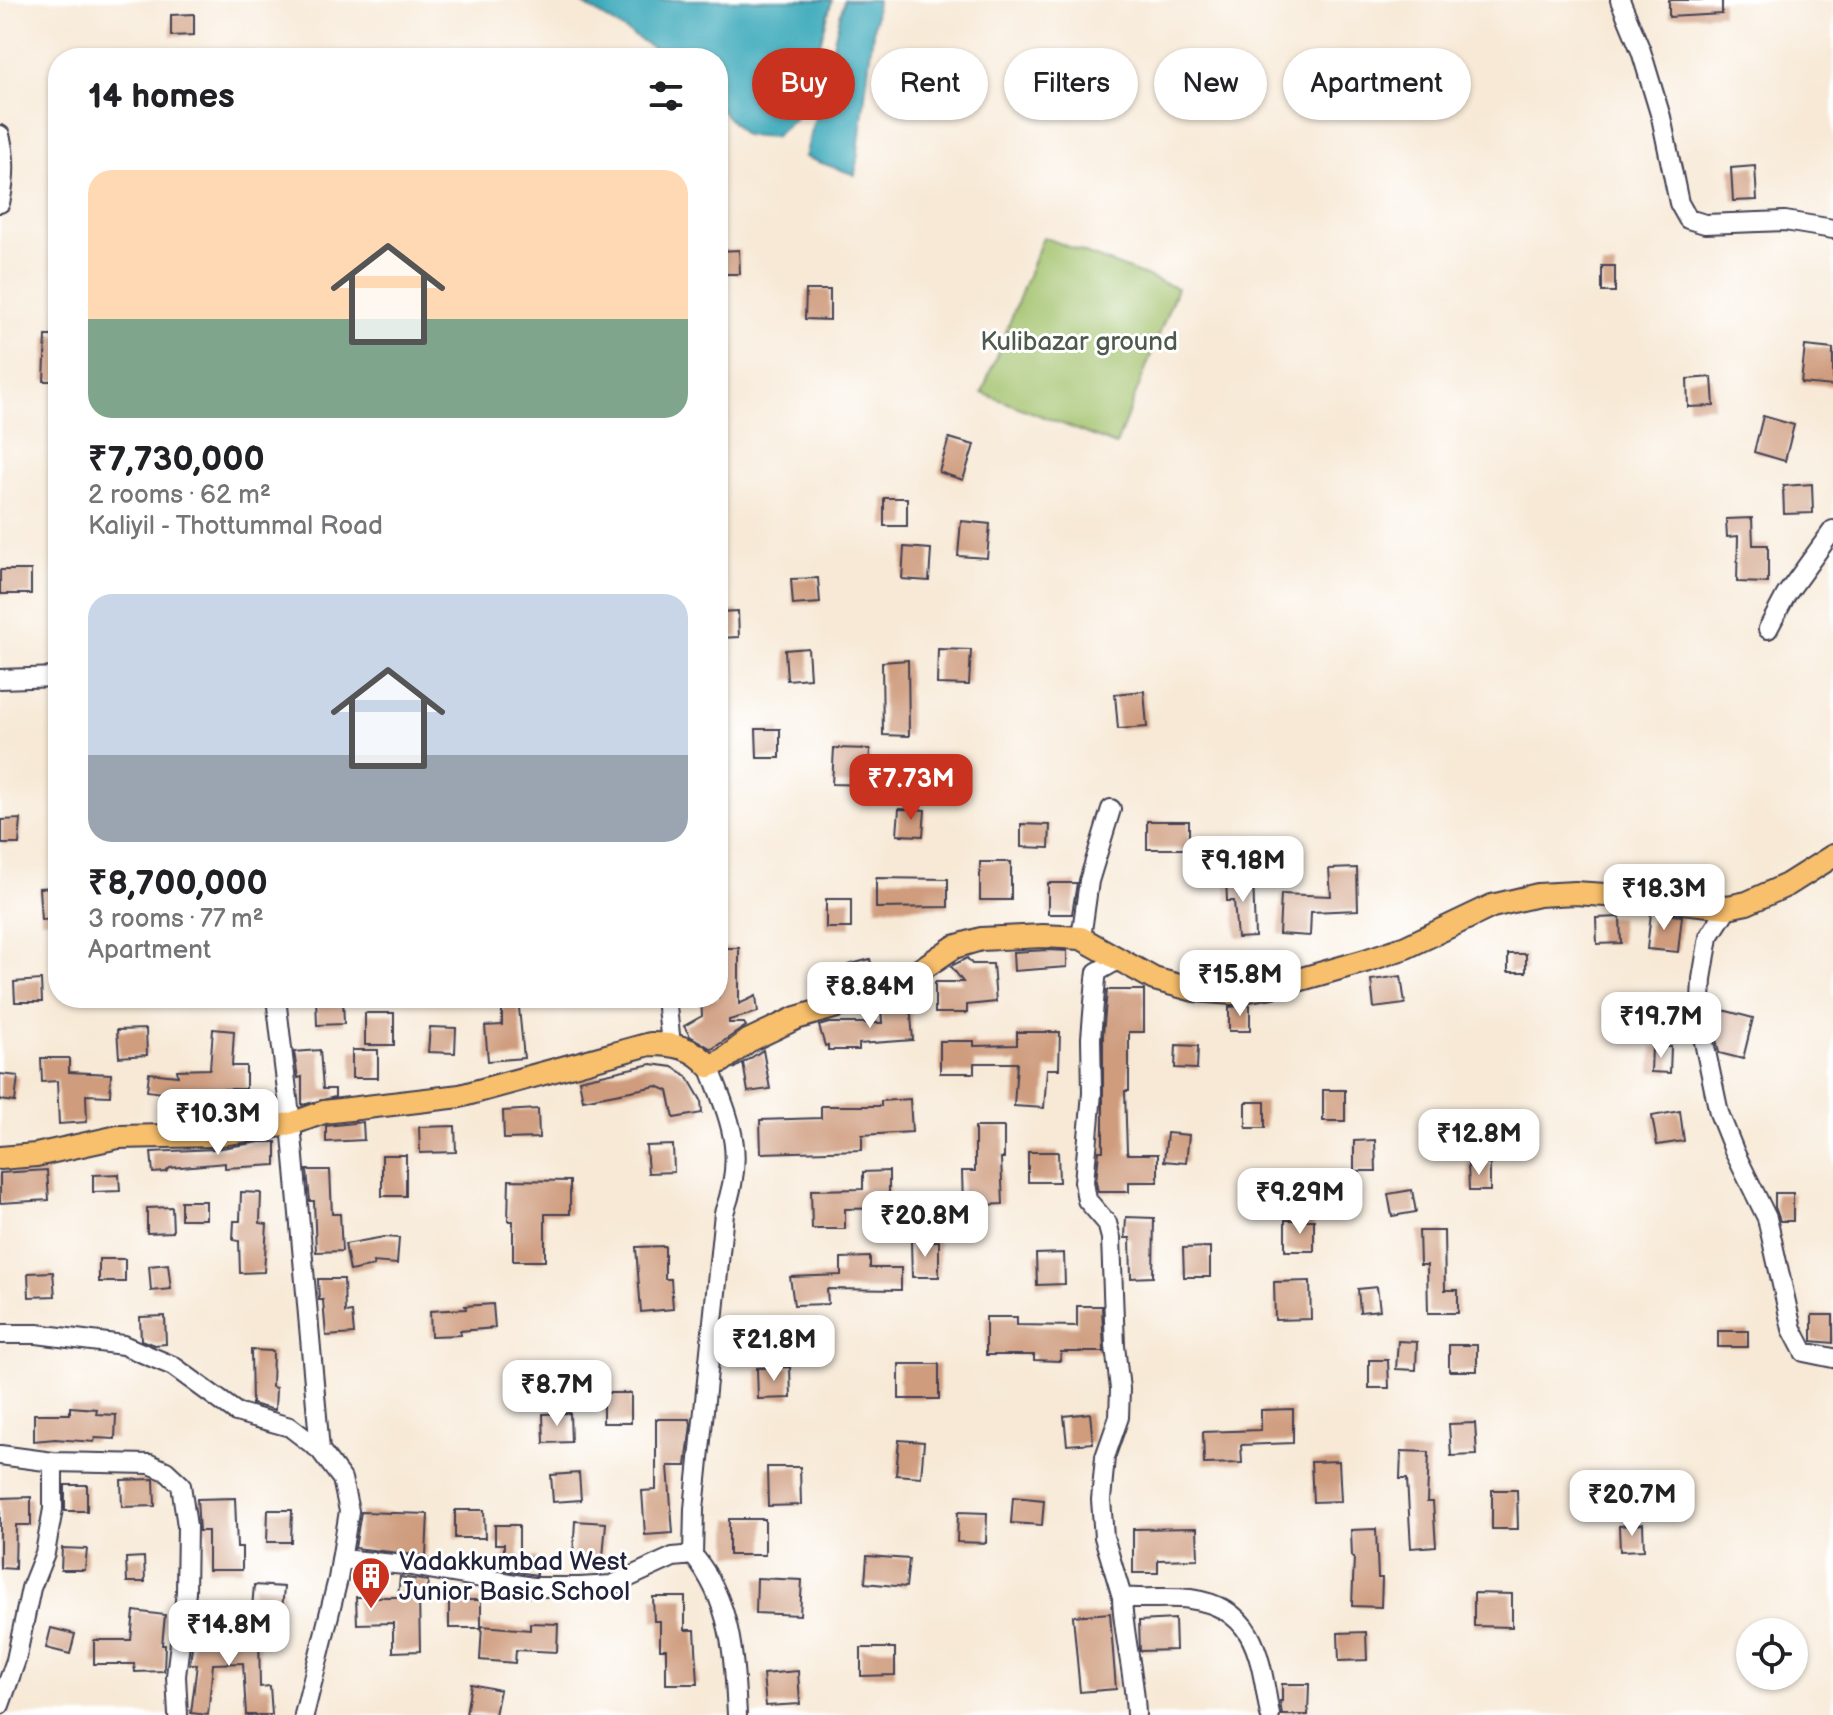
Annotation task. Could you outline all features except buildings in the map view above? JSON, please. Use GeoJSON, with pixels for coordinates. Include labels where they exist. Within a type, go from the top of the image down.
{"type":"FeatureCollection","features":[{"type":"Feature","properties":{"kind":"main road"},"geometry":{"type":"LineString","coordinates":[[0,1158],[36,1155],[118,1137],[213,1135],[291,1124],[324,1112],[460,1096],[650,1044],[685,1047],[709,1066],[722,1061],[748,1041],[796,1018],[841,1006],[904,981],[954,947],[981,939],[1081,938],[1154,979],[1194,990],[1232,993],[1284,984],[1365,961],[1406,947],[1492,906],[1538,895],[1575,893],[1728,907],[1747,903],[1787,885],[1833,856]]}},
{"type":"Feature","properties":{"kind":"street"},"geometry":{"type":"LineString","coordinates":[[1620,0],[1641,51],[1661,117],[1679,203],[1688,219],[1705,224],[1785,221],[1833,229]]}},
{"type":"Feature","properties":{"kind":"street"},"geometry":{"type":"LineString","coordinates":[[0,135],[4,186],[0,203]]}},
{"type":"Feature","properties":{"kind":"street"},"geometry":{"type":"LineString","coordinates":[[1768,629],[1786,595],[1833,530]]}},
{"type":"Feature","properties":{"kind":"street"},"geometry":{"type":"LineString","coordinates":[[0,679],[48,677]]}},
{"type":"Feature","properties":{"kind":"street"},"geometry":{"type":"LineString","coordinates":[[1081,938],[1089,881],[1111,809]]}},
{"type":"Feature","properties":{"kind":"street"},"geometry":{"type":"LineString","coordinates":[[1728,907],[1709,937],[1701,994],[1700,1023],[1719,1113],[1767,1218],[1792,1329],[1804,1352],[1833,1358]]}},
{"type":"Feature","properties":{"kind":"street"},"geometry":{"type":"LineString","coordinates":[[1118,960],[1097,972],[1091,1038],[1092,1093],[1084,1182],[1087,1200],[1107,1223],[1111,1238],[1119,1417],[1105,1457],[1101,1500],[1104,1537],[1122,1597],[1122,1618],[1135,1686],[1136,1715]]}},
{"type":"Feature","properties":{"kind":"street"},"geometry":{"type":"LineString","coordinates":[[277,1008],[291,1124],[320,1450]]}},
{"type":"Feature","properties":{"kind":"street"},"geometry":{"type":"LineString","coordinates":[[667,1008],[671,1044]]}},
{"type":"Feature","properties":{"kind":"street"},"geometry":{"type":"LineString","coordinates":[[709,1066],[726,1110],[737,1153],[734,1187],[724,1213],[694,1509],[693,1555],[709,1574],[723,1604],[735,1677],[737,1715]]}},
{"type":"Feature","properties":{"kind":"street"},"geometry":{"type":"LineString","coordinates":[[0,1334],[37,1334],[123,1345],[173,1366],[236,1412],[290,1427],[320,1450],[342,1479],[349,1511],[341,1559],[304,1715]]}},
{"type":"Feature","properties":{"kind":"street"},"geometry":{"type":"LineString","coordinates":[[0,1455],[53,1462],[150,1464],[166,1471],[181,1485],[187,1526],[186,1592],[176,1676],[178,1715]]}},
{"type":"Feature","properties":{"kind":"street"},"geometry":{"type":"LineString","coordinates":[[0,1705],[16,1660],[31,1588],[45,1553],[53,1509],[53,1462]]}},
{"type":"Feature","properties":{"kind":"street"},"geometry":{"type":"LineString","coordinates":[[341,1559],[405,1565],[534,1587],[580,1587],[612,1585],[673,1557],[693,1555]]}},
{"type":"Feature","properties":{"kind":"street"},"geometry":{"type":"LineString","coordinates":[[1122,1597],[1190,1599],[1222,1608],[1244,1624],[1261,1659],[1270,1715]]}},
{"type":"Feature","properties":{"kind":"green space","name":"Kulibazar ground"},"geometry":{"type":"Polygon","coordinates":[[[1043,237],[1177,288],[1116,445],[982,393],[1043,237]]]}},
{"type":"Feature","properties":{"kind":"water"},"geometry":{"type":"Polygon","coordinates":[[[577,0],[832,0],[819,48],[752,48],[752,120],[794,120],[774,137],[744,135],[728,118],[728,48],[653,48],[577,0]]]}},
{"type":"Feature","properties":{"kind":"water"},"geometry":{"type":"Polygon","coordinates":[[[844,0],[877,0],[855,175],[805,157],[814,120],[855,120],[855,48],[832,48],[844,0]]]}},
{"type":"Feature","properties":{"kind":"place","name":"Vadakkumbad West Junior Basic School"},"geometry":{"type":"Point","coordinates":[371,1610]}}]}
